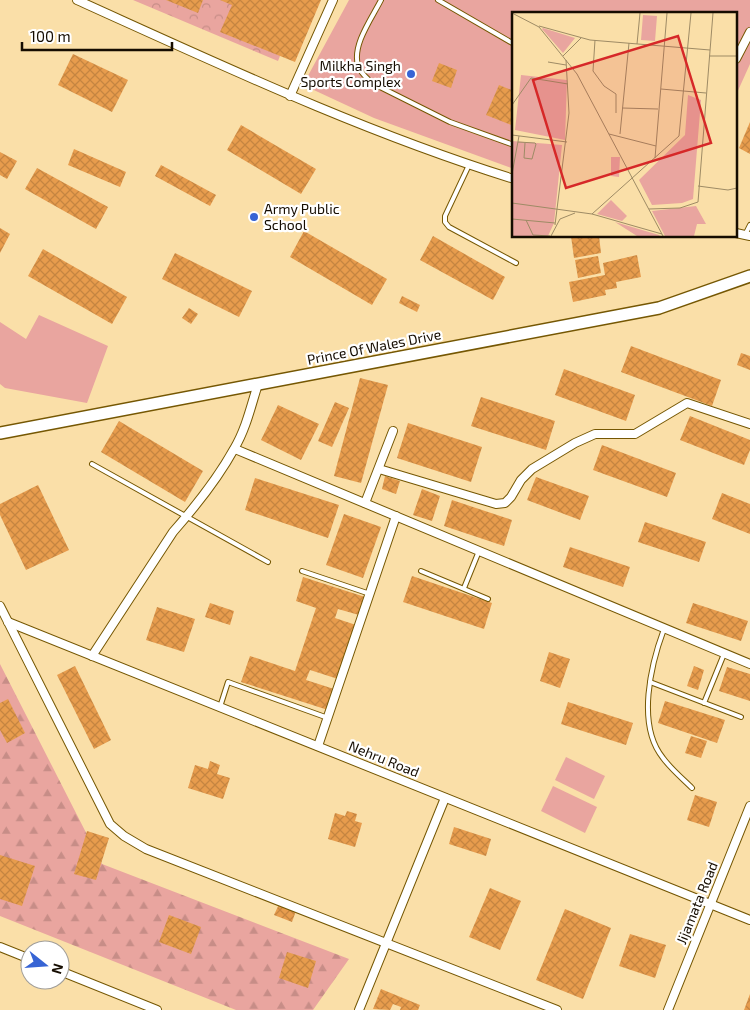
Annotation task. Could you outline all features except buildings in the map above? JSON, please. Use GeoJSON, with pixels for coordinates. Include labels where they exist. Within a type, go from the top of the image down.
{"type":"FeatureCollection","features":[{"type":"Feature","properties":{"kind":"main road","name":"Prince Of Wales Drive"},"geometry":{"type":"LineString","coordinates":[[0,433],[659,308],[750,276]]}},
{"type":"Feature","properties":{"kind":"street"},"geometry":{"type":"LineString","coordinates":[[78,0],[290,96],[469,166],[512,178]]}},
{"type":"Feature","properties":{"kind":"street"},"geometry":{"type":"LineString","coordinates":[[290,96],[332,0]]}},
{"type":"Feature","properties":{"kind":"street"},"geometry":{"type":"LineString","coordinates":[[738,55],[750,32]]}},
{"type":"Feature","properties":{"kind":"street"},"geometry":{"type":"LineString","coordinates":[[92,656],[173,532],[187,516],[235,448],[248,417],[258,384]]}},
{"type":"Feature","properties":{"kind":"street"},"geometry":{"type":"LineString","coordinates":[[380,469],[496,504],[504,503],[511,497],[521,480],[532,469],[575,443],[595,434],[635,434],[687,403],[750,424]]}},
{"type":"Feature","properties":{"kind":"street"},"geometry":{"type":"LineString","coordinates":[[365,503],[380,469],[393,430]]}},
{"type":"Feature","properties":{"kind":"street"},"geometry":{"type":"LineString","coordinates":[[235,448],[750,664]]}},
{"type":"Feature","properties":{"kind":"street"},"geometry":{"type":"LineString","coordinates":[[318,746],[396,516]]}},
{"type":"Feature","properties":{"kind":"street"},"geometry":{"type":"LineString","coordinates":[[0,606],[110,824],[124,836],[146,849],[557,1010]]}},
{"type":"Feature","properties":{"kind":"street","name":"Nehru Road"},"geometry":{"type":"LineString","coordinates":[[8,622],[750,920]]}},
{"type":"Feature","properties":{"kind":"street"},"geometry":{"type":"LineString","coordinates":[[360,1010],[445,798]]}},
{"type":"Feature","properties":{"kind":"street","name":"Jijamata Road"},"geometry":{"type":"LineString","coordinates":[[668,1010],[750,806]]}},
{"type":"Feature","properties":{"kind":"street"},"geometry":{"type":"LineString","coordinates":[[0,947],[20,955]]}},
{"type":"Feature","properties":{"kind":"street"},"geometry":{"type":"LineString","coordinates":[[70,975],[157,1010]]}},
{"type":"Feature","properties":{"kind":"lane"},"geometry":{"type":"LineString","coordinates":[[381,0],[360,43],[358,66],[362,74],[372,83],[450,122],[512,143]]}},
{"type":"Feature","properties":{"kind":"lane"},"geometry":{"type":"LineString","coordinates":[[438,0],[512,43]]}},
{"type":"Feature","properties":{"kind":"lane"},"geometry":{"type":"LineString","coordinates":[[469,166],[445,216],[445,222],[449,227],[516,263]]}},
{"type":"Feature","properties":{"kind":"lane"},"geometry":{"type":"LineString","coordinates":[[748,235],[750,225]]}},
{"type":"Feature","properties":{"kind":"lane"},"geometry":{"type":"LineString","coordinates":[[92,464],[268,562]]}},
{"type":"Feature","properties":{"kind":"lane"},"geometry":{"type":"LineString","coordinates":[[464,588],[479,551]]}},
{"type":"Feature","properties":{"kind":"lane"},"geometry":{"type":"LineString","coordinates":[[302,571],[370,594]]}},
{"type":"Feature","properties":{"kind":"lane"},"geometry":{"type":"LineString","coordinates":[[421,571],[488,599]]}},
{"type":"Feature","properties":{"kind":"lane"},"geometry":{"type":"LineString","coordinates":[[664,629],[656,651],[650,682],[649,724],[652,740],[662,758],[692,788]]}},
{"type":"Feature","properties":{"kind":"lane"},"geometry":{"type":"LineString","coordinates":[[704,703],[724,654]]}},
{"type":"Feature","properties":{"kind":"lane"},"geometry":{"type":"LineString","coordinates":[[220,707],[228,682],[328,718]]}},
{"type":"Feature","properties":{"kind":"lane"},"geometry":{"type":"LineString","coordinates":[[650,682],[741,717]]}},
{"type":"Feature","properties":{"kind":"green space"},"geometry":{"type":"Polygon","coordinates":[[[133,0],[302,0],[278,61],[133,0]]]}},
{"type":"Feature","properties":{"kind":"green space","name":"Milkha Singh Sports Complex"},"geometry":{"type":"Polygon","coordinates":[[[349,0],[750,0],[750,64],[738,91],[738,12],[512,12],[512,168],[374,118],[303,85],[349,0]]]}},
{"type":"Feature","properties":{"kind":"green space"},"geometry":{"type":"Polygon","coordinates":[[[39,315],[108,346],[87,403],[5,388],[0,384],[0,322],[26,339],[39,315]]]}},
{"type":"Feature","properties":{"kind":"green space"},"geometry":{"type":"Polygon","coordinates":[[[0,664],[102,864],[349,959],[313,1010],[236,1010],[70,944],[70,940],[60,940],[0,916],[0,664]]]}},
{"type":"Feature","properties":{"kind":"green space"},"geometry":{"type":"Polygon","coordinates":[[[566,757],[605,776],[594,799],[555,780],[566,757]]]}},
{"type":"Feature","properties":{"kind":"green space"},"geometry":{"type":"Polygon","coordinates":[[[553,786],[597,807],[585,833],[541,811],[553,786]]]}},
{"type":"Feature","properties":{"kind":"place","name":"Milkha Singh Sports Complex"},"geometry":{"type":"Point","coordinates":[411,74]}},
{"type":"Feature","properties":{"kind":"place","name":"Army Public School"},"geometry":{"type":"Point","coordinates":[254,217]}}]}
